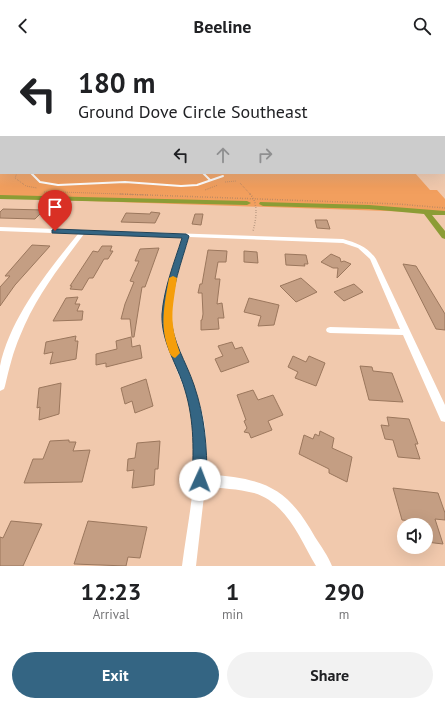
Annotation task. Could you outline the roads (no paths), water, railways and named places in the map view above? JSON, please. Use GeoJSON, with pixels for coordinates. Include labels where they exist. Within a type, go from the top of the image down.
{"type":"FeatureCollection","features":[{"type":"Feature","properties":{"kind":"street"},"geometry":{"type":"LineString","coordinates":[[0,230],[343,241],[362,248],[373,260],[445,417]]}},
{"type":"Feature","properties":{"kind":"street"},"geometry":{"type":"LineString","coordinates":[[0,386],[7,358],[19,327],[31,303],[82,232]]}},
{"type":"Feature","properties":{"kind":"street"},"geometry":{"type":"LineString","coordinates":[[186,236],[171,287],[167,316],[172,347],[188,384],[199,422],[201,445],[200,480],[189,566]]}},
{"type":"Feature","properties":{"kind":"street"},"geometry":{"type":"LineString","coordinates":[[330,330],[405,332]]}},
{"type":"Feature","properties":{"kind":"street"},"geometry":{"type":"LineString","coordinates":[[200,480],[256,487],[280,500],[298,521],[326,566]]}},
{"type":"Feature","properties":{"kind":"lane"},"geometry":{"type":"LineString","coordinates":[[32,174],[40,182],[58,186],[125,182],[181,186],[197,185],[223,176],[221,174]]}},
{"type":"Feature","properties":{"kind":"lane"},"geometry":{"type":"LineString","coordinates":[[204,174],[210,180]]}},
{"type":"Feature","properties":{"kind":"waterway"},"geometry":{"type":"LineString","coordinates":[[0,197],[247,203]]}},
{"type":"Feature","properties":{"kind":"waterway"},"geometry":{"type":"LineString","coordinates":[[263,204],[369,207],[426,212]]}},
{"type":"Feature","properties":{"kind":"waterway"},"geometry":{"type":"LineString","coordinates":[[426,212],[445,213]]}},
{"type":"Feature","properties":{"kind":"waterway"},"geometry":{"type":"LineString","coordinates":[[426,212],[445,236]]}}]}
